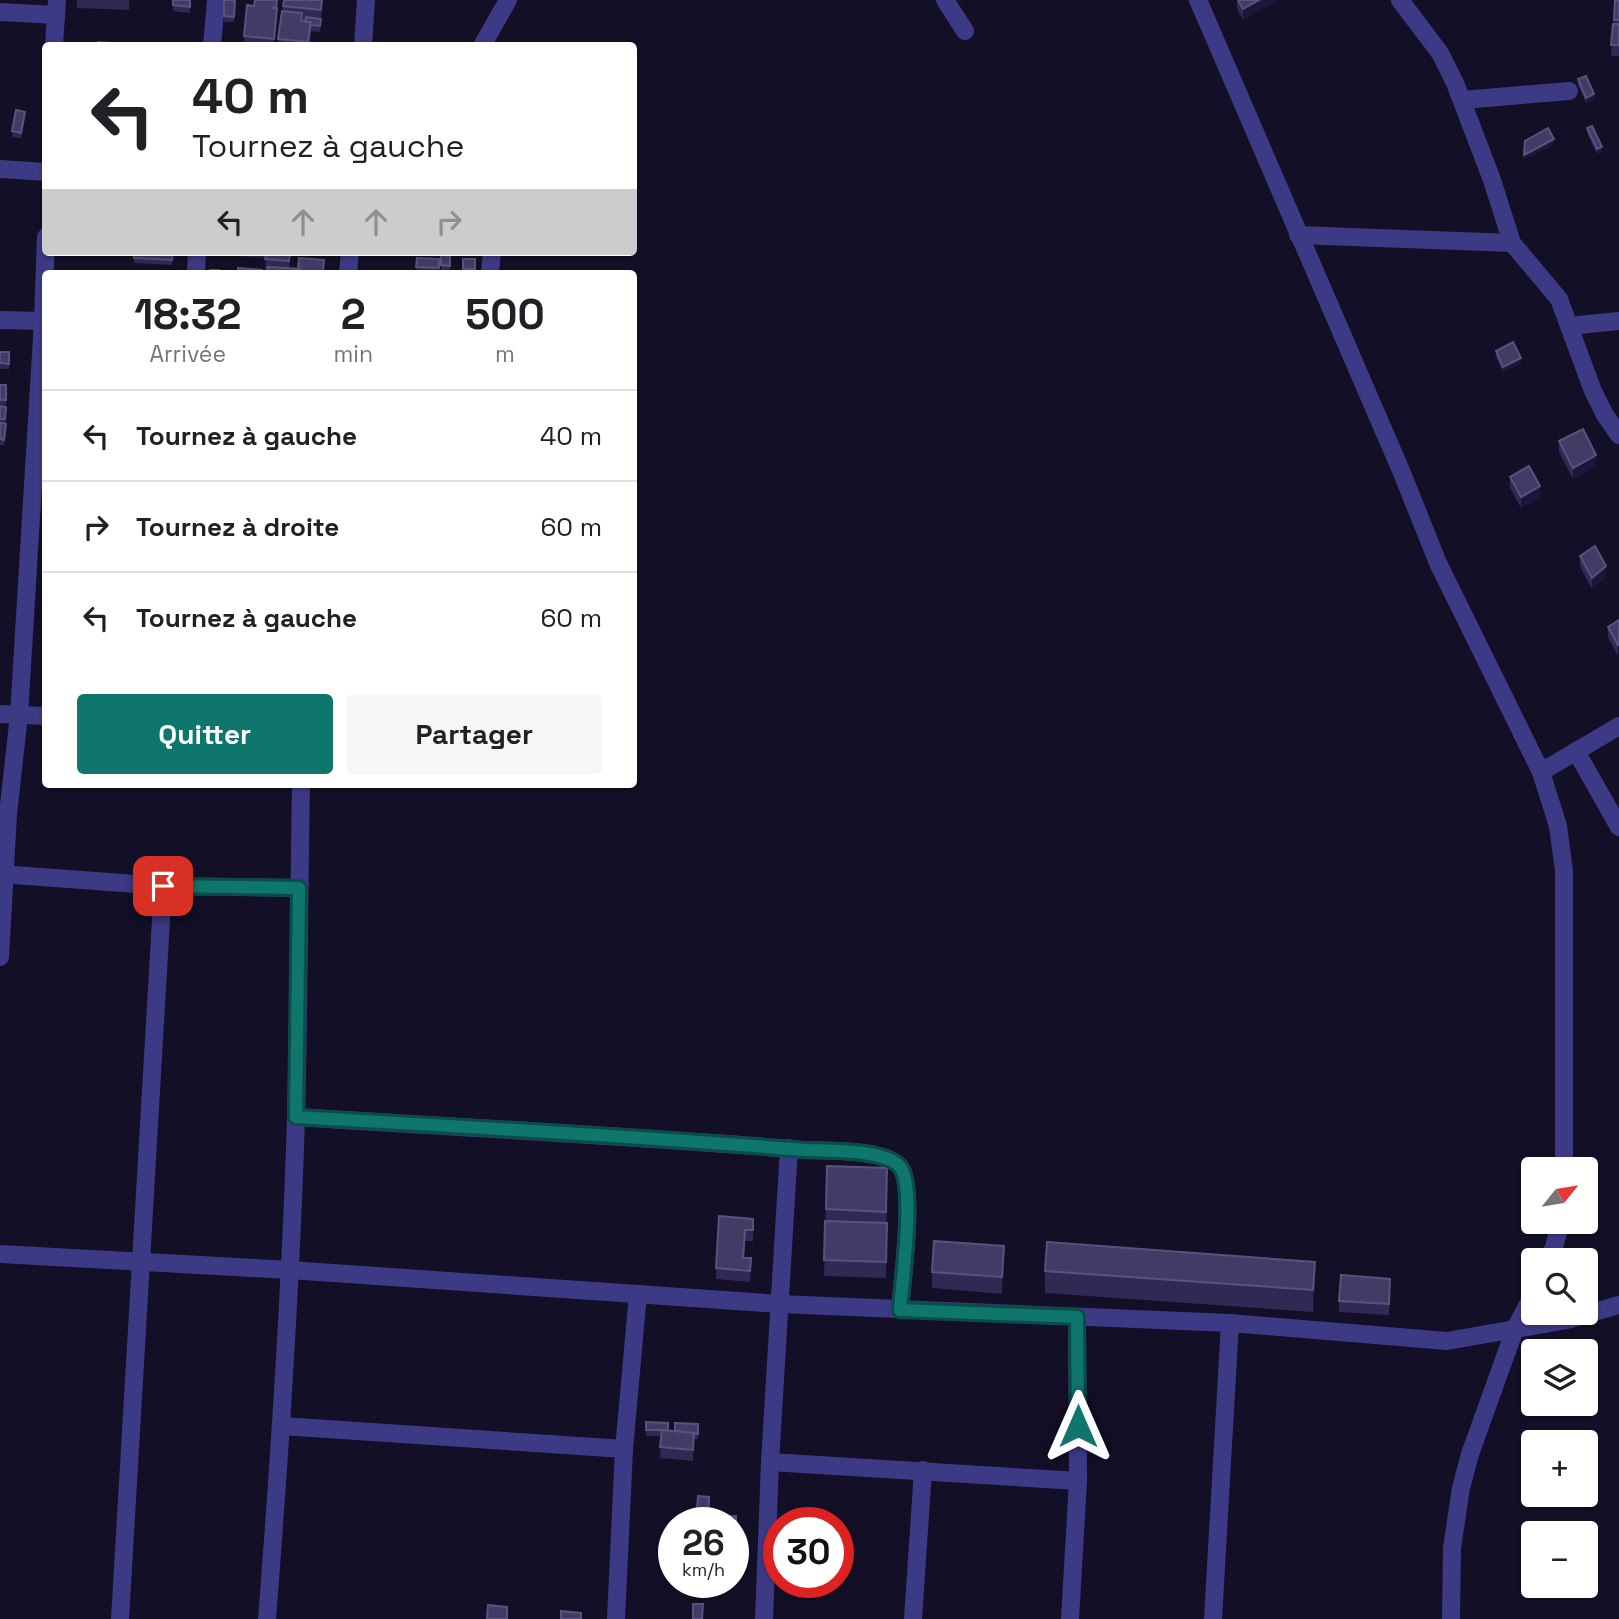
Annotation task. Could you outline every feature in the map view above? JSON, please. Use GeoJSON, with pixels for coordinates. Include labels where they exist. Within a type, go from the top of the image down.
{"type":"FeatureCollection","features":[{"type":"Feature","properties":{"kind":"street"},"geometry":{"type":"LineString","coordinates":[[212,42],[216,0]]}},
{"type":"Feature","properties":{"kind":"street"},"geometry":{"type":"LineString","coordinates":[[363,42],[366,0]]}},
{"type":"Feature","properties":{"kind":"street"},"geometry":{"type":"LineString","coordinates":[[484,42],[508,0]]}},
{"type":"Feature","properties":{"kind":"street"},"geometry":{"type":"LineString","coordinates":[[945,0],[965,31]]}},
{"type":"Feature","properties":{"kind":"street"},"geometry":{"type":"LineString","coordinates":[[1198,0],[1402,473],[1438,563],[1541,772],[1558,826],[1564,872],[1564,1157]]}},
{"type":"Feature","properties":{"kind":"street"},"geometry":{"type":"LineString","coordinates":[[1400,0],[1440,53],[1462,100],[1493,180],[1512,243],[1559,299],[1593,391],[1619,434]]}},
{"type":"Feature","properties":{"kind":"street"},"geometry":{"type":"LineString","coordinates":[[0,12],[56,8],[54,42]]}},
{"type":"Feature","properties":{"kind":"street"},"geometry":{"type":"LineString","coordinates":[[1462,100],[1569,91]]}},
{"type":"Feature","properties":{"kind":"street"},"geometry":{"type":"LineString","coordinates":[[0,169],[42,172]]}},
{"type":"Feature","properties":{"kind":"street"},"geometry":{"type":"LineString","coordinates":[[1298,235],[1512,243]]}},
{"type":"Feature","properties":{"kind":"street"},"geometry":{"type":"LineString","coordinates":[[0,320],[42,321]]}},
{"type":"Feature","properties":{"kind":"street"},"geometry":{"type":"LineString","coordinates":[[1569,326],[1619,321]]}},
{"type":"Feature","properties":{"kind":"street"},"geometry":{"type":"LineString","coordinates":[[0,957],[2,874],[37,554],[42,360]]}},
{"type":"Feature","properties":{"kind":"street"},"geometry":{"type":"LineString","coordinates":[[0,714],[42,716]]}},
{"type":"Feature","properties":{"kind":"street"},"geometry":{"type":"LineString","coordinates":[[1541,772],[1619,726]]}},
{"type":"Feature","properties":{"kind":"street"},"geometry":{"type":"LineString","coordinates":[[1577,751],[1619,827]]}},
{"type":"Feature","properties":{"kind":"street"},"geometry":{"type":"LineString","coordinates":[[267,1619],[282,1426],[290,1270],[296,1117],[301,788]]}},
{"type":"Feature","properties":{"kind":"street"},"geometry":{"type":"LineString","coordinates":[[2,874],[163,886],[299,888]]}},
{"type":"Feature","properties":{"kind":"street"},"geometry":{"type":"LineString","coordinates":[[120,1619],[163,886]]}},
{"type":"Feature","properties":{"kind":"street"},"geometry":{"type":"LineString","coordinates":[[296,1117],[789,1148],[875,1155],[890,1159],[900,1167],[908,1194],[900,1310]]}},
{"type":"Feature","properties":{"kind":"street"},"geometry":{"type":"LineString","coordinates":[[764,1619],[770,1462],[789,1148]]}},
{"type":"Feature","properties":{"kind":"street"},"geometry":{"type":"LineString","coordinates":[[0,1254],[290,1270],[780,1304],[1230,1323],[1447,1341],[1567,1320],[1619,1305]]}},
{"type":"Feature","properties":{"kind":"street"},"geometry":{"type":"LineString","coordinates":[[616,1619],[624,1449],[638,1294]]}},
{"type":"Feature","properties":{"kind":"street"},"geometry":{"type":"LineString","coordinates":[[1070,1619],[1078,1481],[1077,1317]]}},
{"type":"Feature","properties":{"kind":"street"},"geometry":{"type":"LineString","coordinates":[[1451,1619],[1452,1548],[1461,1488],[1470,1454],[1521,1317]]}},
{"type":"Feature","properties":{"kind":"street"},"geometry":{"type":"LineString","coordinates":[[1213,1619],[1230,1323]]}},
{"type":"Feature","properties":{"kind":"street"},"geometry":{"type":"LineString","coordinates":[[282,1426],[624,1449]]}},
{"type":"Feature","properties":{"kind":"street"},"geometry":{"type":"LineString","coordinates":[[770,1462],[1078,1481]]}},
{"type":"Feature","properties":{"kind":"street"},"geometry":{"type":"LineString","coordinates":[[913,1619],[923,1471]]}},
{"type":"Feature","properties":{"kind":"building"},"geometry":{"type":"Polygon","coordinates":[[[173,0],[190,0],[190,7],[173,5],[173,0]]]}},
{"type":"Feature","properties":{"kind":"building"},"geometry":{"type":"Polygon","coordinates":[[[224,0],[235,0],[234,17],[224,16],[224,0]]]}},
{"type":"Feature","properties":{"kind":"building"},"geometry":{"type":"Polygon","coordinates":[[[255,0],[277,0],[276,7],[272,8],[277,8],[274,39],[244,36],[247,5],[254,6],[255,0]]]}},
{"type":"Feature","properties":{"kind":"building"},"geometry":{"type":"Polygon","coordinates":[[[284,0],[322,0],[321,10],[283,6],[284,0]]]}},
{"type":"Feature","properties":{"kind":"building"},"geometry":{"type":"Polygon","coordinates":[[[1238,0],[1259,0],[1243,9],[1238,0]]]}},
{"type":"Feature","properties":{"kind":"building"},"geometry":{"type":"Polygon","coordinates":[[[1615,0],[1619,0],[1619,20],[1614,20],[1615,0]]]}},
{"type":"Feature","properties":{"kind":"building"},"geometry":{"type":"Polygon","coordinates":[[[282,11],[302,13],[301,21],[311,22],[308,42],[278,39],[282,11]]]}},
{"type":"Feature","properties":{"kind":"building"},"geometry":{"type":"Polygon","coordinates":[[[306,17],[321,19],[320,26],[305,22],[306,17]]]}},
{"type":"Feature","properties":{"kind":"building"},"geometry":{"type":"Polygon","coordinates":[[[1613,24],[1619,24],[1619,45],[1611,45],[1613,24]]]}},
{"type":"Feature","properties":{"kind":"building"},"geometry":{"type":"Polygon","coordinates":[[[1586,76],[1594,94],[1586,98],[1578,79],[1586,76]]]}},
{"type":"Feature","properties":{"kind":"building"},"geometry":{"type":"Polygon","coordinates":[[[16,110],[25,112],[21,133],[12,131],[16,110]]]}},
{"type":"Feature","properties":{"kind":"building"},"geometry":{"type":"Polygon","coordinates":[[[1592,126],[1602,147],[1597,149],[1587,128],[1592,126]]]}},
{"type":"Feature","properties":{"kind":"building"},"geometry":{"type":"Polygon","coordinates":[[[1548,128],[1554,139],[1524,155],[1525,141],[1548,128]]]}},
{"type":"Feature","properties":{"kind":"building"},"geometry":{"type":"Polygon","coordinates":[[[134,256],[172,256],[172,260],[134,256]]]}},
{"type":"Feature","properties":{"kind":"building"},"geometry":{"type":"Polygon","coordinates":[[[265,256],[290,256],[289,261],[265,259],[265,256]]]}},
{"type":"Feature","properties":{"kind":"building"},"geometry":{"type":"Polygon","coordinates":[[[441,256],[450,256],[450,266],[441,265],[441,256]]]}},
{"type":"Feature","properties":{"kind":"building"},"geometry":{"type":"Polygon","coordinates":[[[299,258],[324,260],[323,270],[298,269],[299,258]]]}},
{"type":"Feature","properties":{"kind":"building"},"geometry":{"type":"Polygon","coordinates":[[[417,258],[439,259],[439,268],[416,267],[417,258]]]}},
{"type":"Feature","properties":{"kind":"building"},"geometry":{"type":"Polygon","coordinates":[[[463,259],[475,259],[475,269],[463,269],[463,259]]]}},
{"type":"Feature","properties":{"kind":"building"},"geometry":{"type":"Polygon","coordinates":[[[268,267],[300,269],[300,270],[268,270],[268,267]]]}},
{"type":"Feature","properties":{"kind":"building"},"geometry":{"type":"Polygon","coordinates":[[[1513,342],[1521,358],[1503,367],[1496,351],[1513,342]]]}},
{"type":"Feature","properties":{"kind":"building"},"geometry":{"type":"Polygon","coordinates":[[[0,352],[9,352],[9,364],[0,363],[0,352]]]}},
{"type":"Feature","properties":{"kind":"building"},"geometry":{"type":"Polygon","coordinates":[[[0,385],[6,385],[6,400],[0,400],[0,385]]]}},
{"type":"Feature","properties":{"kind":"building"},"geometry":{"type":"Polygon","coordinates":[[[0,406],[6,407],[5,419],[0,419],[0,406]]]}},
{"type":"Feature","properties":{"kind":"building"},"geometry":{"type":"Polygon","coordinates":[[[0,423],[6,424],[4,440],[0,439],[0,423]]]}},
{"type":"Feature","properties":{"kind":"building"},"geometry":{"type":"Polygon","coordinates":[[[1583,429],[1596,455],[1573,468],[1559,441],[1583,429]]]}},
{"type":"Feature","properties":{"kind":"building"},"geometry":{"type":"Polygon","coordinates":[[[1529,466],[1540,486],[1521,497],[1510,477],[1529,466]]]}},
{"type":"Feature","properties":{"kind":"building"},"geometry":{"type":"Polygon","coordinates":[[[1595,546],[1606,566],[1592,578],[1580,556],[1595,546]]]}},
{"type":"Feature","properties":{"kind":"building"},"geometry":{"type":"Polygon","coordinates":[[[1619,620],[1619,645],[1618,645],[1608,627],[1619,620]]]}},
{"type":"Feature","properties":{"kind":"building"},"geometry":{"type":"Polygon","coordinates":[[[827,1166],[887,1168],[886,1212],[826,1209],[827,1166]]]}},
{"type":"Feature","properties":{"kind":"building"},"geometry":{"type":"Polygon","coordinates":[[[719,1216],[753,1219],[753,1230],[745,1230],[743,1258],[751,1258],[750,1271],[716,1268],[719,1216]]]}},
{"type":"Feature","properties":{"kind":"building"},"geometry":{"type":"Polygon","coordinates":[[[825,1221],[887,1223],[886,1262],[824,1260],[825,1221]]]}},
{"type":"Feature","properties":{"kind":"building"},"geometry":{"type":"Polygon","coordinates":[[[934,1241],[1004,1246],[1002,1277],[932,1272],[934,1241]]]}},
{"type":"Feature","properties":{"kind":"building"},"geometry":{"type":"Polygon","coordinates":[[[1047,1242],[1315,1262],[1313,1290],[1045,1271],[1047,1242]]]}},
{"type":"Feature","properties":{"kind":"building"},"geometry":{"type":"Polygon","coordinates":[[[1341,1275],[1390,1279],[1389,1304],[1339,1301],[1341,1275]]]}},
{"type":"Feature","properties":{"kind":"building"},"geometry":{"type":"Polygon","coordinates":[[[646,1422],[668,1423],[668,1430],[646,1430],[646,1422]]]}},
{"type":"Feature","properties":{"kind":"building"},"geometry":{"type":"Polygon","coordinates":[[[675,1423],[698,1424],[698,1434],[675,1431],[675,1423]]]}},
{"type":"Feature","properties":{"kind":"building"},"geometry":{"type":"Polygon","coordinates":[[[662,1430],[694,1433],[693,1450],[660,1447],[662,1430]]]}},
{"type":"Feature","properties":{"kind":"building"},"geometry":{"type":"Polygon","coordinates":[[[698,1496],[709,1497],[709,1507],[697,1507],[698,1496]]]}},
{"type":"Feature","properties":{"kind":"building"},"geometry":{"type":"Polygon","coordinates":[[[693,1604],[703,1604],[702,1619],[693,1619],[693,1604]]]}},
{"type":"Feature","properties":{"kind":"building"},"geometry":{"type":"Polygon","coordinates":[[[488,1605],[507,1607],[507,1619],[487,1619],[488,1605]]]}},
{"type":"Feature","properties":{"kind":"building"},"geometry":{"type":"Polygon","coordinates":[[[561,1611],[581,1613],[581,1619],[561,1619],[561,1611]]]}},
{"type":"Feature","properties":{"kind":"route"},"geometry":{"type":"LineString","coordinates":[[163,886],[299,888],[296,1117],[789,1148],[875,1155],[890,1159],[900,1167],[908,1194],[900,1310],[1077,1317],[1078,1426]]}}]}
